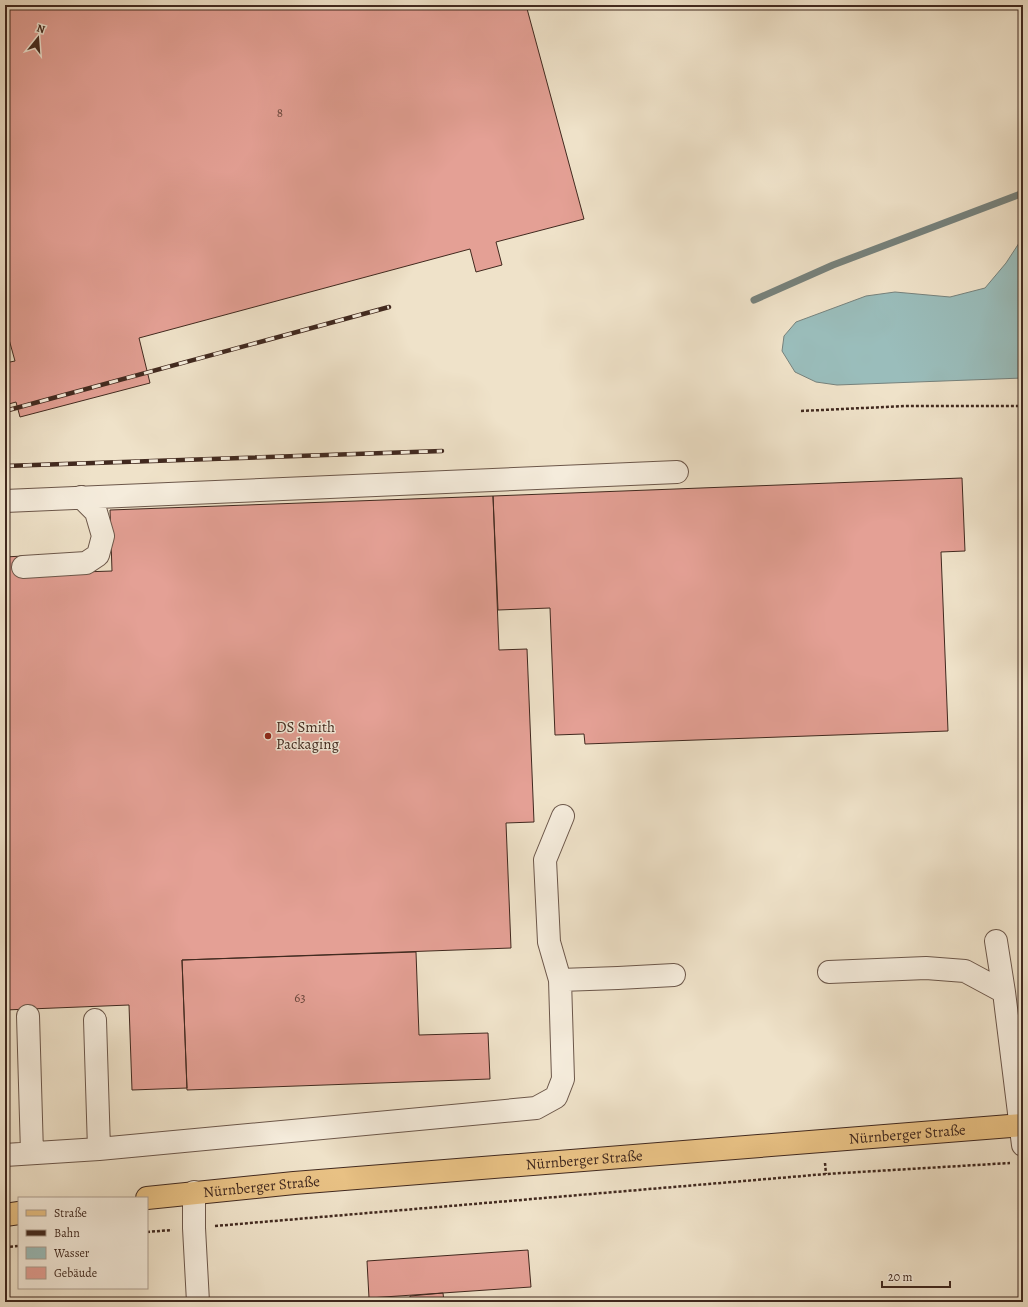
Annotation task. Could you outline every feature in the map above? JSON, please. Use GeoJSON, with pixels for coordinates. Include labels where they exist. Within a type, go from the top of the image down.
{"type":"FeatureCollection","features":[{"type":"Feature","properties":{"kind":"main road","name":"Nürnberger Straße"},"geometry":{"type":"LineString","coordinates":[[148,1198],[302,1182],[1020,1140]]}},
{"type":"Feature","properties":{"kind":"main road"},"geometry":{"type":"LineString","coordinates":[[5,1215],[18,1213]]}},
{"type":"Feature","properties":{"kind":"lane"},"geometry":{"type":"LineString","coordinates":[[5,501],[677,472]]}},
{"type":"Feature","properties":{"kind":"lane"},"geometry":{"type":"LineString","coordinates":[[24,567],[86,563],[98,555],[103,536],[96,512],[81,498]]}},
{"type":"Feature","properties":{"kind":"lane"},"geometry":{"type":"LineString","coordinates":[[5,1155],[99,1149],[536,1108],[556,1097],[563,1079],[560,980],[549,942],[545,860],[563,816]]}},
{"type":"Feature","properties":{"kind":"lane"},"geometry":{"type":"LineString","coordinates":[[996,940],[1004,992],[1020,1140]]}},
{"type":"Feature","properties":{"kind":"lane"},"geometry":{"type":"LineString","coordinates":[[829,972],[926,968],[965,971],[1004,992]]}},
{"type":"Feature","properties":{"kind":"lane"},"geometry":{"type":"LineString","coordinates":[[560,980],[674,975]]}},
{"type":"Feature","properties":{"kind":"lane"},"geometry":{"type":"LineString","coordinates":[[28,1016],[32,1153]]}},
{"type":"Feature","properties":{"kind":"lane"},"geometry":{"type":"LineString","coordinates":[[95,1020],[99,1149]]}},
{"type":"Feature","properties":{"kind":"lane"},"geometry":{"type":"LineString","coordinates":[[194,1192],[194,1228],[198,1302]]}},
{"type":"Feature","properties":{"kind":"path"},"geometry":{"type":"LineString","coordinates":[[800,411],[905,406],[1023,406]]}},
{"type":"Feature","properties":{"kind":"path"},"geometry":{"type":"LineString","coordinates":[[148,1232],[826,1174],[1020,1140]]}},
{"type":"Feature","properties":{"kind":"path"},"geometry":{"type":"LineString","coordinates":[[5,1247],[18,1246]]}},
{"type":"Feature","properties":{"kind":"water"},"geometry":{"type":"Polygon","coordinates":[[[1023,237],[1023,378],[837,385],[816,382],[795,372],[782,351],[784,336],[796,322],[866,296],[895,292],[950,297],[985,288],[1006,263],[1023,237]]]}},
{"type":"Feature","properties":{"kind":"building"},"geometry":{"type":"Polygon","coordinates":[[[5,5],[526,5],[584,219],[496,242],[502,265],[476,272],[470,249],[139,338],[150,383],[20,417],[16,402],[5,405],[5,363],[15,361],[5,325],[5,5]]]}},
{"type":"Feature","properties":{"kind":"building"},"geometry":{"type":"Polygon","coordinates":[[[962,478],[965,551],[941,552],[948,731],[585,744],[584,734],[555,735],[550,608],[498,610],[493,496],[962,478]]]}},
{"type":"Feature","properties":{"kind":"building","name":"DS Smith Packaging"},"geometry":{"type":"Polygon","coordinates":[[[493,496],[499,650],[527,649],[534,822],[506,823],[511,948],[182,960],[187,1088],[132,1090],[129,1005],[5,1010],[5,557],[23,556],[24,574],[112,571],[110,510],[493,496]]]}},
{"type":"Feature","properties":{"kind":"building"},"geometry":{"type":"Polygon","coordinates":[[[416,952],[419,1035],[488,1033],[490,1079],[187,1090],[182,960],[416,952]]]}},
{"type":"Feature","properties":{"kind":"building"},"geometry":{"type":"Polygon","coordinates":[[[528,1250],[531,1287],[369,1298],[367,1261],[528,1250]]]}},
{"type":"Feature","properties":{"kind":"building"},"geometry":{"type":"Polygon","coordinates":[[[443,1293],[444,1302],[410,1302],[410,1296],[443,1293]]]}},
{"type":"Feature","properties":{"kind":"waterway"},"geometry":{"type":"LineString","coordinates":[[754,300],[833,265],[1023,193]]}},
{"type":"Feature","properties":{"kind":"railway"},"geometry":{"type":"LineString","coordinates":[[5,411],[389,307]]}},
{"type":"Feature","properties":{"kind":"railway"},"geometry":{"type":"LineString","coordinates":[[5,466],[442,451]]}},
{"type":"Feature","properties":{"kind":"place","name":"DS Smith Packaging"},"geometry":{"type":"Point","coordinates":[268,736]}}]}
